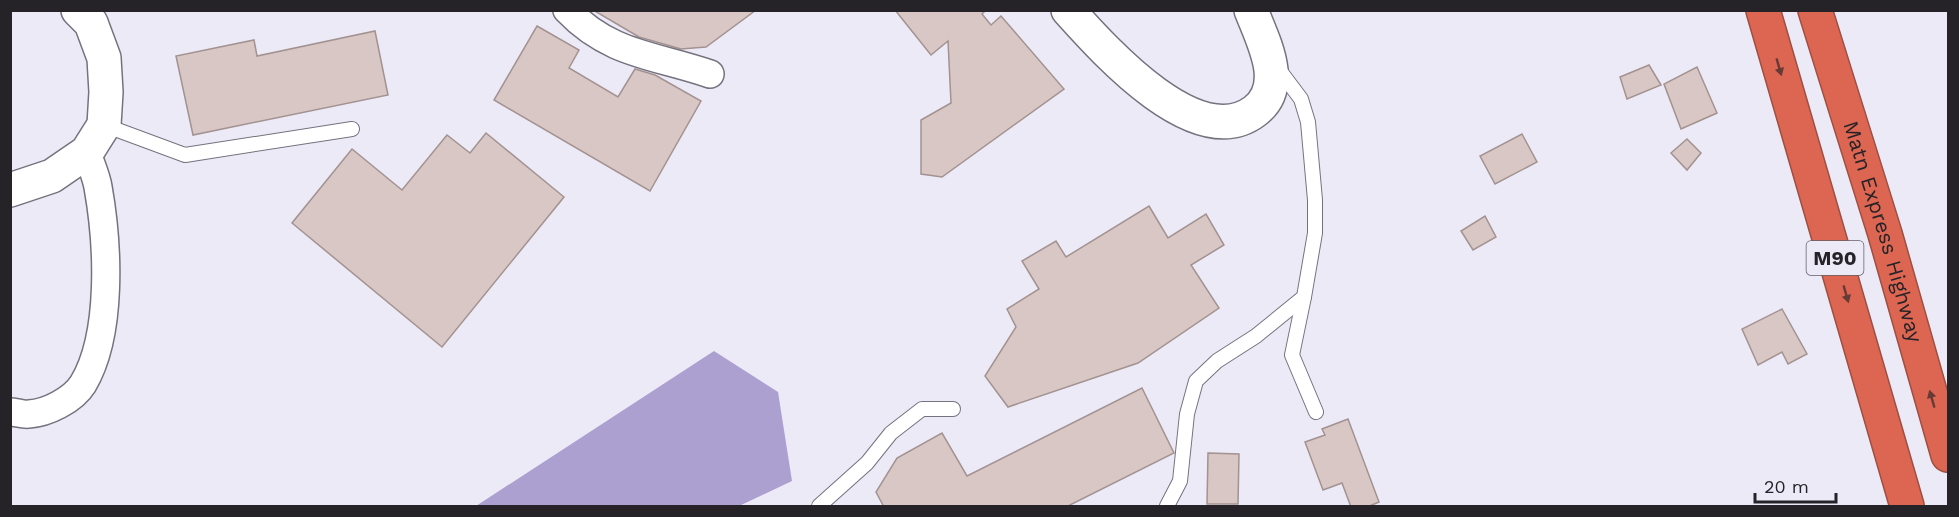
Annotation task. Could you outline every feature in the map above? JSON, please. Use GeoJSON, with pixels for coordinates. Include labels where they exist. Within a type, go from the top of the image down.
{"type":"FeatureCollection","features":[{"type":"Feature","properties":{"kind":"highway","name":"M90"},"geometry":{"type":"LineString","coordinates":[[1763,10],[1907,507]]}},
{"type":"Feature","properties":{"kind":"highway","name":"Matn Express Highway"},"geometry":{"type":"LineString","coordinates":[[1815,10],[1885,234],[1948,455]]}},
{"type":"Feature","properties":{"kind":"street"},"geometry":{"type":"LineString","coordinates":[[567,10],[601,39],[636,53],[710,74]]}},
{"type":"Feature","properties":{"kind":"street"},"geometry":{"type":"LineString","coordinates":[[1068,10],[1103,48],[1144,83],[1188,114],[1209,121],[1228,123],[1246,118],[1262,106],[1272,89],[1269,55],[1251,10]]}},
{"type":"Feature","properties":{"kind":"street"},"geometry":{"type":"LineString","coordinates":[[10,190],[52,176],[87,152],[104,124],[106,92],[104,58],[90,15]]}},
{"type":"Feature","properties":{"kind":"street"},"geometry":{"type":"LineString","coordinates":[[10,412],[28,414],[50,409],[67,400],[82,386],[94,363],[102,323],[106,271],[98,184],[87,152]]}},
{"type":"Feature","properties":{"kind":"lane"},"geometry":{"type":"LineString","coordinates":[[1269,55],[1301,99],[1308,122],[1315,200],[1315,233],[1292,355],[1316,411]]}},
{"type":"Feature","properties":{"kind":"lane"},"geometry":{"type":"LineString","coordinates":[[104,124],[185,155],[352,129]]}},
{"type":"Feature","properties":{"kind":"lane"},"geometry":{"type":"LineString","coordinates":[[1167,507],[1180,481],[1187,414],[1196,381],[1217,361],[1256,336],[1304,297]]}},
{"type":"Feature","properties":{"kind":"lane"},"geometry":{"type":"LineString","coordinates":[[819,507],[867,463],[891,433],[922,409],[953,410]]}},
{"type":"Feature","properties":{"kind":"shaded area"},"geometry":{"type":"Polygon","coordinates":[[[714,351],[778,392],[792,481],[739,506],[476,506],[714,351]]]}},
{"type":"Feature","properties":{"kind":"building"},"geometry":{"type":"Polygon","coordinates":[[[593,10],[756,10],[706,47],[681,49],[639,37],[593,10]]]}},
{"type":"Feature","properties":{"kind":"building"},"geometry":{"type":"Polygon","coordinates":[[[895,10],[986,10],[982,14],[991,25],[1001,16],[1064,89],[942,177],[921,174],[921,120],[951,103],[948,41],[931,55],[895,10]]]}},
{"type":"Feature","properties":{"kind":"building"},"geometry":{"type":"Polygon","coordinates":[[[537,26],[579,50],[569,68],[618,97],[635,69],[655,75],[701,101],[650,191],[494,100],[537,26]]]}},
{"type":"Feature","properties":{"kind":"building"},"geometry":{"type":"Polygon","coordinates":[[[375,31],[388,95],[193,135],[176,56],[254,40],[257,56],[375,31]]]}},
{"type":"Feature","properties":{"kind":"building"},"geometry":{"type":"Polygon","coordinates":[[[1649,65],[1661,85],[1627,99],[1620,77],[1649,65]]]}},
{"type":"Feature","properties":{"kind":"building"},"geometry":{"type":"Polygon","coordinates":[[[1697,67],[1717,113],[1681,129],[1664,84],[1697,67]]]}},
{"type":"Feature","properties":{"kind":"building"},"geometry":{"type":"Polygon","coordinates":[[[486,133],[564,197],[442,347],[292,223],[352,149],[402,190],[447,135],[470,153],[486,133]]]}},
{"type":"Feature","properties":{"kind":"building"},"geometry":{"type":"Polygon","coordinates":[[[1522,134],[1537,162],[1495,184],[1480,156],[1522,134]]]}},
{"type":"Feature","properties":{"kind":"building"},"geometry":{"type":"Polygon","coordinates":[[[1687,139],[1701,153],[1687,170],[1671,153],[1687,139]]]}},
{"type":"Feature","properties":{"kind":"building"},"geometry":{"type":"Polygon","coordinates":[[[1149,206],[1168,238],[1206,214],[1224,245],[1191,265],[1219,308],[1138,363],[1008,407],[985,376],[1016,327],[1007,309],[1039,289],[1022,261],[1056,241],[1066,257],[1149,206]]]}},
{"type":"Feature","properties":{"kind":"building"},"geometry":{"type":"Polygon","coordinates":[[[1485,216],[1496,237],[1473,250],[1461,231],[1485,216]]]}},
{"type":"Feature","properties":{"kind":"building"},"geometry":{"type":"Polygon","coordinates":[[[1782,309],[1807,354],[1788,364],[1782,352],[1758,365],[1742,329],[1782,309]]]}},
{"type":"Feature","properties":{"kind":"building"},"geometry":{"type":"Polygon","coordinates":[[[1142,388],[1174,453],[1066,507],[884,507],[876,492],[897,458],[942,433],[967,476],[1142,388]]]}},
{"type":"Feature","properties":{"kind":"building"},"geometry":{"type":"Polygon","coordinates":[[[1348,419],[1379,502],[1367,507],[1351,507],[1342,483],[1323,490],[1305,442],[1325,435],[1322,429],[1348,419]]]}},
{"type":"Feature","properties":{"kind":"building"},"geometry":{"type":"Polygon","coordinates":[[[1208,453],[1239,454],[1238,504],[1207,504],[1208,453]]]}}]}
